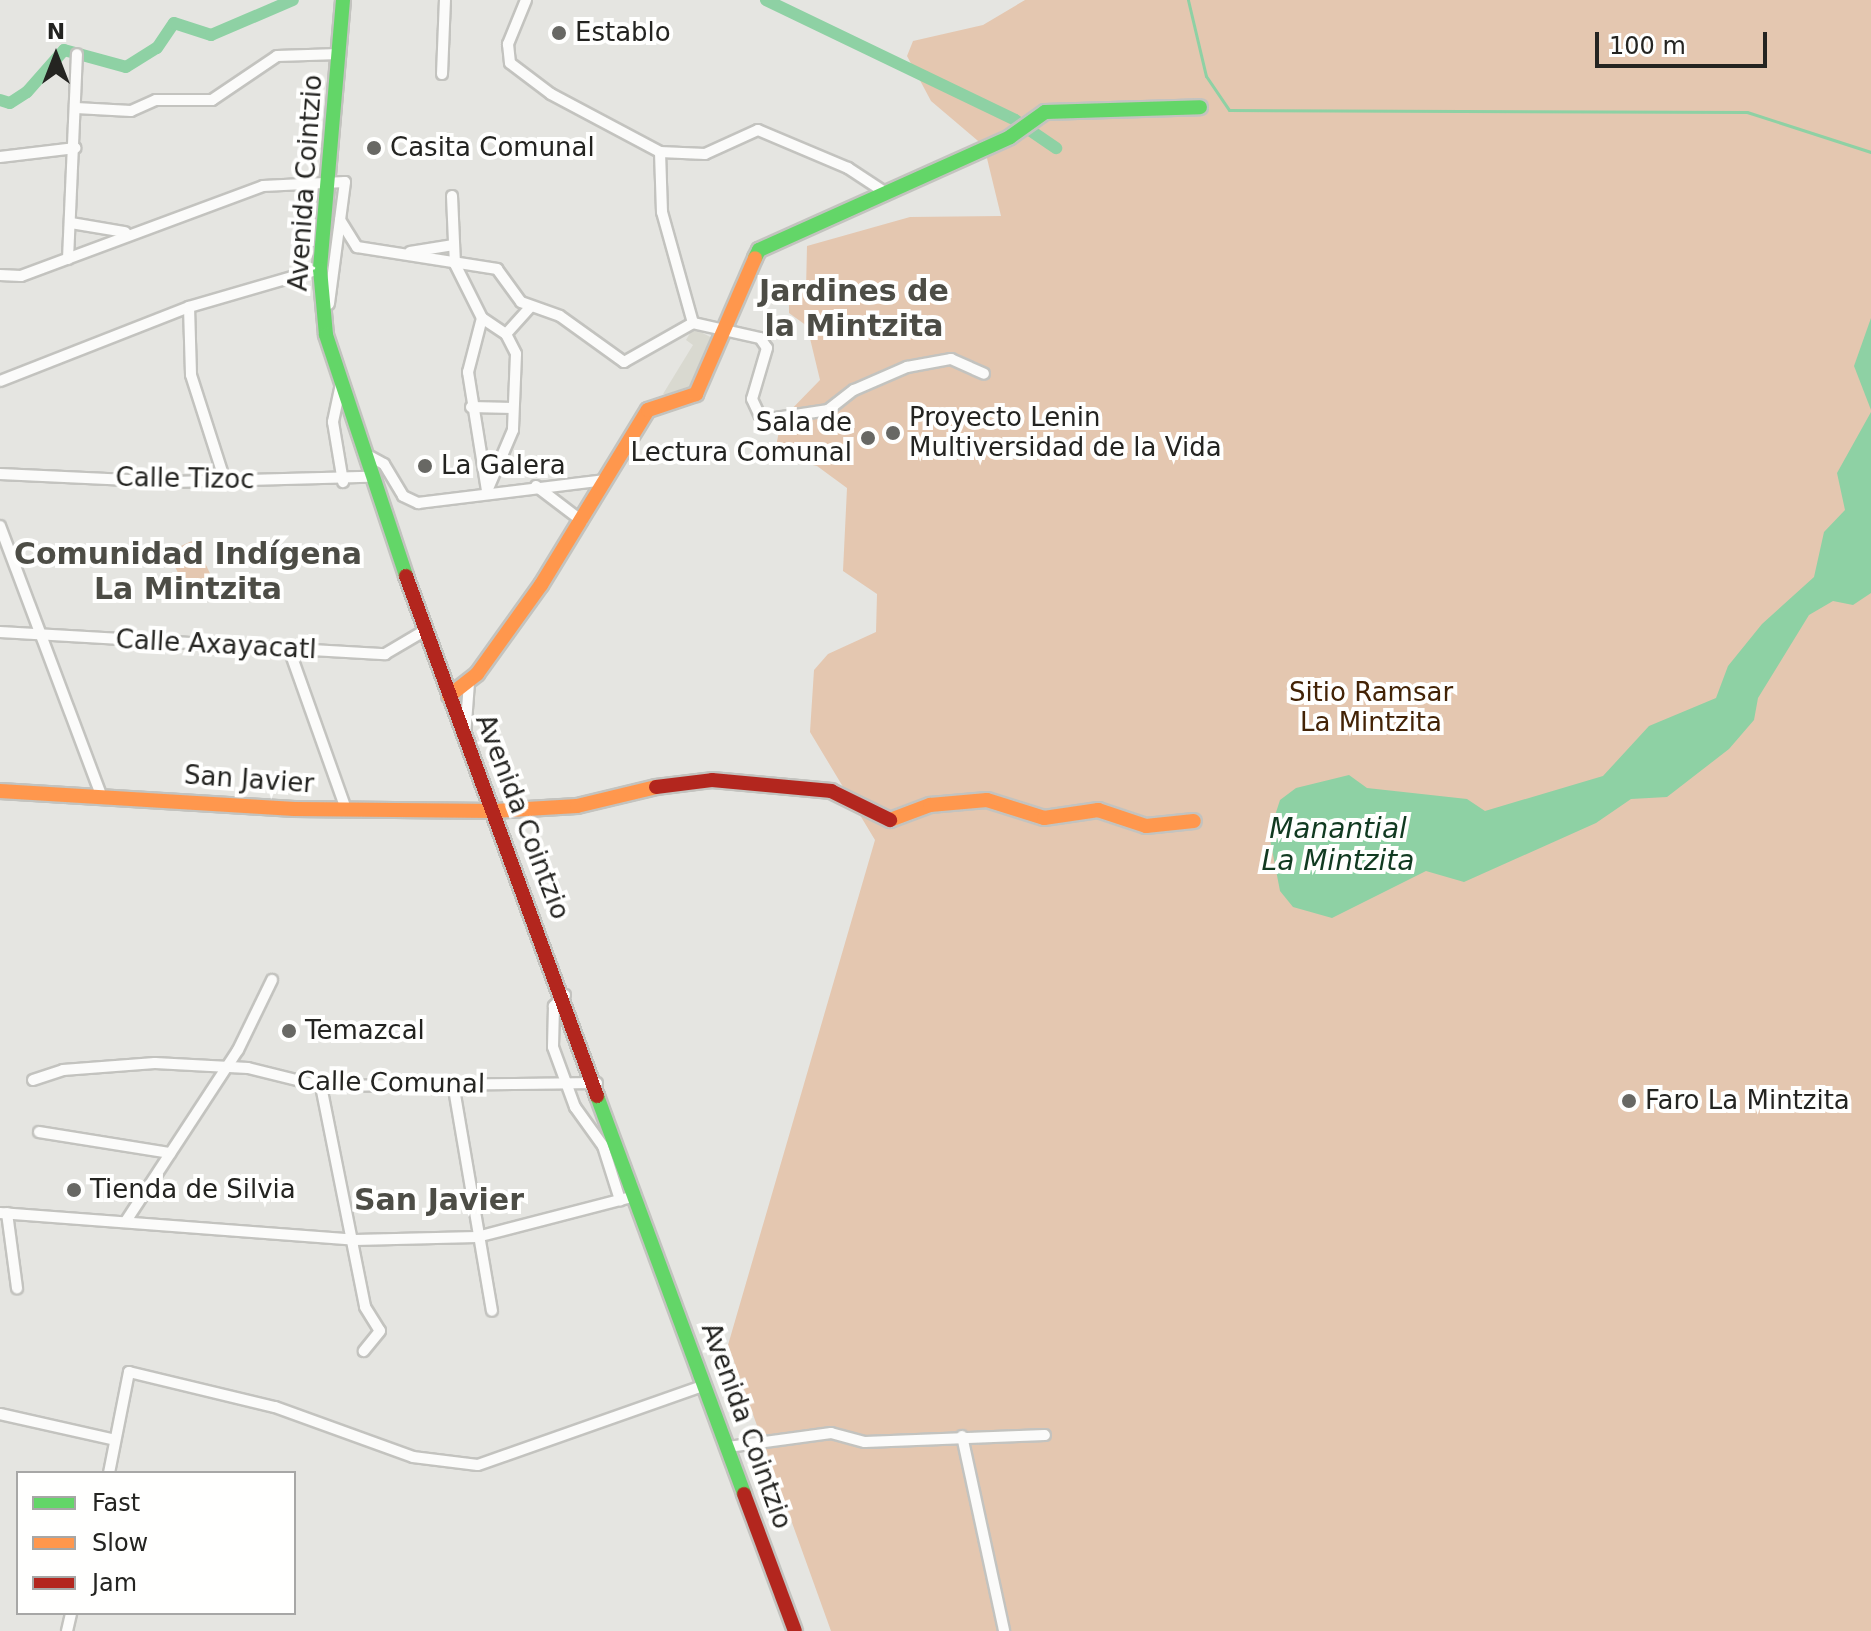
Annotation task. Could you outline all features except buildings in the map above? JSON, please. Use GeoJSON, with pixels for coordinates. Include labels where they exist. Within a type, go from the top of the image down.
{"type":"FeatureCollection","features":[{"type":"Feature","properties":{"kind":"street","name":"Avenida Cointzio"},"geometry":{"type":"LineString","coordinates":[[343,0],[320,269],[326,335],[360,451],[424,631],[565,995],[795,1631]]}},
{"type":"Feature","properties":{"kind":"street"},"geometry":{"type":"LineString","coordinates":[[442,74],[445,0]]}},
{"type":"Feature","properties":{"kind":"street"},"geometry":{"type":"LineString","coordinates":[[526,0],[508,44],[510,63],[551,94],[660,152],[705,154],[758,130],[848,168],[886,193]]}},
{"type":"Feature","properties":{"kind":"street"},"geometry":{"type":"LineString","coordinates":[[68,259],[77,54]]}},
{"type":"Feature","properties":{"kind":"street"},"geometry":{"type":"LineString","coordinates":[[76,108],[131,111],[156,100],[212,100],[277,56],[339,54]]}},
{"type":"Feature","properties":{"kind":"street"},"geometry":{"type":"LineString","coordinates":[[449,696],[469,683],[582,521],[648,410],[696,394],[759,250],[886,193],[1045,112],[1200,107]]}},
{"type":"Feature","properties":{"kind":"street"},"geometry":{"type":"LineString","coordinates":[[0,157],[75,148]]}},
{"type":"Feature","properties":{"kind":"street"},"geometry":{"type":"LineString","coordinates":[[660,152],[662,212],[693,323]]}},
{"type":"Feature","properties":{"kind":"street"},"geometry":{"type":"LineString","coordinates":[[0,275],[21,276],[68,259],[125,232],[263,186],[345,182],[326,335]]}},
{"type":"Feature","properties":{"kind":"street"},"geometry":{"type":"LineString","coordinates":[[452,196],[455,264],[482,318],[506,334],[516,354],[509,446],[487,491]]}},
{"type":"Feature","properties":{"kind":"street"},"geometry":{"type":"LineString","coordinates":[[340,220],[357,247],[497,269],[530,307],[560,316],[624,362],[693,323],[760,338],[767,348],[752,399],[762,420],[828,410],[854,390],[907,367],[951,359],[984,374]]}},
{"type":"Feature","properties":{"kind":"street"},"geometry":{"type":"LineString","coordinates":[[71,223],[125,232]]}},
{"type":"Feature","properties":{"kind":"street"},"geometry":{"type":"LineString","coordinates":[[400,253],[453,245]]}},
{"type":"Feature","properties":{"kind":"street"},"geometry":{"type":"LineString","coordinates":[[0,381],[189,307],[320,269]]}},
{"type":"Feature","properties":{"kind":"street"},"geometry":{"type":"LineString","coordinates":[[189,307],[191,375],[225,481]]}},
{"type":"Feature","properties":{"kind":"street"},"geometry":{"type":"LineString","coordinates":[[506,334],[530,307]]}},
{"type":"Feature","properties":{"kind":"street"},"geometry":{"type":"LineString","coordinates":[[482,318],[468,372],[471,407],[487,491]]}},
{"type":"Feature","properties":{"kind":"street"},"geometry":{"type":"LineString","coordinates":[[341,384],[333,422],[343,482]]}},
{"type":"Feature","properties":{"kind":"street"},"geometry":{"type":"LineString","coordinates":[[471,407],[513,408]]}},
{"type":"Feature","properties":{"kind":"street"},"geometry":{"type":"LineString","coordinates":[[360,451],[384,464],[403,496],[418,503],[487,491],[606,480]]}},
{"type":"Feature","properties":{"kind":"street","name":"Calle Tizoc"},"geometry":{"type":"LineString","coordinates":[[0,474],[343,482],[369,477]]}},
{"type":"Feature","properties":{"kind":"street"},"geometry":{"type":"LineString","coordinates":[[536,486],[582,521]]}},
{"type":"Feature","properties":{"kind":"street"},"geometry":{"type":"LineString","coordinates":[[0,526],[101,794]]}},
{"type":"Feature","properties":{"kind":"street","name":"Calle Axayacatl"},"geometry":{"type":"LineString","coordinates":[[0,632],[385,654],[424,631]]}},
{"type":"Feature","properties":{"kind":"street"},"geometry":{"type":"LineString","coordinates":[[289,649],[346,809]]}},
{"type":"Feature","properties":{"kind":"street"},"geometry":{"type":"LineString","coordinates":[[464,738],[469,683]]}},
{"type":"Feature","properties":{"kind":"street","name":"San Javier"},"geometry":{"type":"LineString","coordinates":[[0,791],[346,809],[495,811],[577,806],[626,790],[712,780],[831,791],[887,821],[930,805],[987,800],[1044,818],[1098,810],[1146,826],[1194,821]]}},
{"type":"Feature","properties":{"kind":"street"},"geometry":{"type":"LineString","coordinates":[[126,1221],[226,1068],[272,980]]}},
{"type":"Feature","properties":{"kind":"street"},"geometry":{"type":"LineString","coordinates":[[565,995],[554,1006],[550,1026],[568,1087],[603,1146],[620,1200]]}},
{"type":"Feature","properties":{"kind":"street","name":"Calle Comunal"},"geometry":{"type":"LineString","coordinates":[[33,1080],[63,1070],[155,1063],[226,1068],[321,1086],[453,1083],[568,1087],[597,1083]]}},
{"type":"Feature","properties":{"kind":"street"},"geometry":{"type":"LineString","coordinates":[[453,1083],[492,1311]]}},
{"type":"Feature","properties":{"kind":"street"},"geometry":{"type":"LineString","coordinates":[[321,1086],[355,1240],[365,1307],[380,1331],[364,1351]]}},
{"type":"Feature","properties":{"kind":"street"},"geometry":{"type":"LineString","coordinates":[[39,1132],[170,1153]]}},
{"type":"Feature","properties":{"kind":"street"},"geometry":{"type":"LineString","coordinates":[[17,1288],[4,1213],[355,1240],[477,1237],[636,1196]]}},
{"type":"Feature","properties":{"kind":"street"},"geometry":{"type":"LineString","coordinates":[[109,1471],[129,1372],[275,1407],[413,1457],[478,1465],[705,1385]]}},
{"type":"Feature","properties":{"kind":"street"},"geometry":{"type":"LineString","coordinates":[[0,1414],[115,1440]]}},
{"type":"Feature","properties":{"kind":"street"},"geometry":{"type":"LineString","coordinates":[[728,1447],[831,1433],[865,1442],[1045,1435]]}},
{"type":"Feature","properties":{"kind":"street"},"geometry":{"type":"LineString","coordinates":[[962,1436],[1004,1631]]}},
{"type":"Feature","properties":{"kind":"shaded area"},"geometry":{"type":"Polygon","coordinates":[[[693,328],[718,341],[696,374],[701,378],[679,399],[663,394],[693,345],[686,340],[693,328]]]}},
{"type":"Feature","properties":{"kind":"green space","name":"Sitio Ramsar La Mintzita"},"geometry":{"type":"Polygon","coordinates":[[[1025,0],[1871,0],[1871,1631],[831,1631],[728,1345],[875,840],[810,732],[814,670],[828,654],[876,632],[877,594],[843,571],[847,488],[817,466],[783,458],[776,447],[781,420],[820,380],[807,326],[789,313],[789,303],[806,290],[807,246],[910,217],[1001,216],[984,146],[931,101],[907,56],[913,41],[983,25],[1025,0]]]}},
{"type":"Feature","properties":{"kind":"green space"},"geometry":{"type":"Polygon","coordinates":[[[194,540],[216,586],[190,598],[168,552],[194,540]]]}},
{"type":"Feature","properties":{"kind":"water"},"geometry":{"type":"Polygon","coordinates":[[[1871,318],[1871,410],[1854,366],[1871,318]]]}},
{"type":"Feature","properties":{"kind":"water","name":"Manantial La Mintzita"},"geometry":{"type":"Polygon","coordinates":[[[1871,412],[1871,593],[1853,605],[1833,601],[1809,615],[1758,698],[1754,720],[1729,749],[1667,797],[1631,799],[1596,823],[1464,882],[1426,871],[1332,918],[1293,907],[1280,891],[1269,834],[1280,800],[1296,788],[1349,775],[1367,788],[1467,799],[1485,811],[1603,776],[1649,726],[1716,698],[1728,666],[1762,624],[1814,577],[1824,532],[1845,510],[1837,473],[1871,412]]]}},
{"type":"Feature","properties":{"kind":"waterway"},"geometry":{"type":"LineString","coordinates":[[0,100],[10,103],[27,92],[64,50],[126,67],[157,48],[174,23],[211,35],[293,0]]}},
{"type":"Feature","properties":{"kind":"waterway"},"geometry":{"type":"LineString","coordinates":[[766,0],[1015,120],[1056,148]]}},
{"type":"Feature","properties":{"kind":"waterway"},"geometry":{"type":"LineString","coordinates":[[1188,0],[1206,76],[1229,110],[1747,112],[1871,152]]}},
{"type":"Feature","properties":{"kind":"traffic: fast"},"geometry":{"type":"LineString","coordinates":[[343,0],[320,269],[326,335],[406,576]]}},
{"type":"Feature","properties":{"kind":"traffic: fast"},"geometry":{"type":"LineString","coordinates":[[755,258],[759,250],[1010,137],[1045,112],[1200,107]]}},
{"type":"Feature","properties":{"kind":"traffic: fast"},"geometry":{"type":"LineString","coordinates":[[597,1096],[744,1494]]}},
{"type":"Feature","properties":{"kind":"traffic: slow"},"geometry":{"type":"LineString","coordinates":[[449,696],[477,674],[541,585],[648,410],[696,394],[755,258]]}},
{"type":"Feature","properties":{"kind":"traffic: slow"},"geometry":{"type":"LineString","coordinates":[[0,791],[294,809],[495,811],[577,806],[656,787]]}},
{"type":"Feature","properties":{"kind":"traffic: slow"},"geometry":{"type":"LineString","coordinates":[[890,820],[930,805],[987,800],[1044,818],[1098,810],[1146,826],[1194,821]]}},
{"type":"Feature","properties":{"kind":"traffic: jam"},"geometry":{"type":"LineString","coordinates":[[406,576],[597,1096]]}},
{"type":"Feature","properties":{"kind":"traffic: jam"},"geometry":{"type":"LineString","coordinates":[[656,787],[712,780],[831,791],[890,820]]}},
{"type":"Feature","properties":{"kind":"traffic: jam"},"geometry":{"type":"LineString","coordinates":[[744,1494],[795,1631]]}},
{"type":"Feature","properties":{"kind":"place","name":"Establo"},"geometry":{"type":"Point","coordinates":[559,33]}},
{"type":"Feature","properties":{"kind":"place","name":"Casita Comunal"},"geometry":{"type":"Point","coordinates":[374,148]}},
{"type":"Feature","properties":{"kind":"place","name":"Proyecto Lenin Multiversidad de la Vida"},"geometry":{"type":"Point","coordinates":[893,433]}},
{"type":"Feature","properties":{"kind":"place","name":"Sala de Lectura Comunal"},"geometry":{"type":"Point","coordinates":[868,438]}},
{"type":"Feature","properties":{"kind":"place","name":"La Galera"},"geometry":{"type":"Point","coordinates":[425,466]}},
{"type":"Feature","properties":{"kind":"place","name":"Temazcal"},"geometry":{"type":"Point","coordinates":[289,1031]}},
{"type":"Feature","properties":{"kind":"place","name":"Faro La Mintzita"},"geometry":{"type":"Point","coordinates":[1629,1101]}},
{"type":"Feature","properties":{"kind":"place","name":"Tienda de Silvia"},"geometry":{"type":"Point","coordinates":[74,1190]}},
{"type":"Feature","properties":{"kind":"district","name":"Jardines de la Mintzita"},"geometry":{"type":"Point","coordinates":[854,308]}},
{"type":"Feature","properties":{"kind":"district","name":"Comunidad Indígena La Mintzita"},"geometry":{"type":"Point","coordinates":[188,571]}},
{"type":"Feature","properties":{"kind":"district","name":"San Javier"},"geometry":{"type":"Point","coordinates":[439,1200]}}]}
